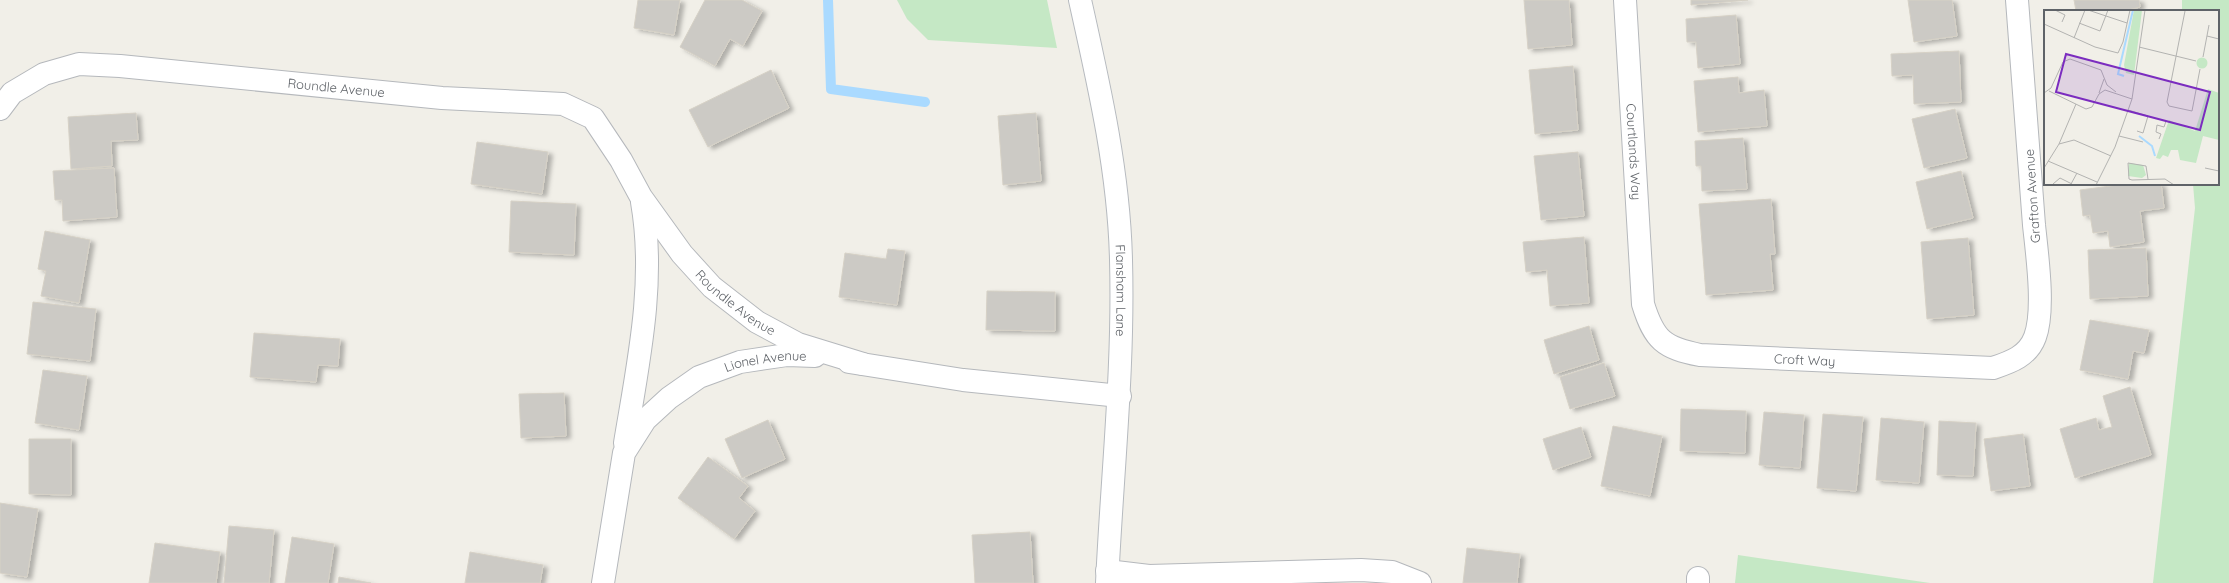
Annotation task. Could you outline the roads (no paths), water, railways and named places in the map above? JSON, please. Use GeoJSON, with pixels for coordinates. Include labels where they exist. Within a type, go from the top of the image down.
{"type":"FeatureCollection","features":[{"type":"Feature","properties":{"kind":"street","name":"Flansham Lane"},"geometry":{"type":"LineString","coordinates":[[1080,0],[1102,97],[1115,185],[1121,259],[1120,396],[1107,577]]}},
{"type":"Feature","properties":{"kind":"street","name":"Courtlands Way"},"geometry":{"type":"LineString","coordinates":[[1625,0],[1643,304]]}},
{"type":"Feature","properties":{"kind":"street","name":"Grafton Avenue"},"geometry":{"type":"LineString","coordinates":[[1993,368],[2010,363],[2025,354],[2035,337],[2039,316],[2037,255],[2017,0]]}},
{"type":"Feature","properties":{"kind":"street","name":"Roundle Avenue"},"geometry":{"type":"LineString","coordinates":[[0,109],[12,93],[44,74],[79,64],[120,66],[442,98],[562,104],[593,118],[621,160],[641,197],[682,254],[712,287],[757,322],[798,344],[863,364]]}},
{"type":"Feature","properties":{"kind":"street","name":"Roundle Avenue"},"geometry":{"type":"LineString","coordinates":[[624,452],[642,342],[647,274],[647,231],[641,197]]}},
{"type":"Feature","properties":{"kind":"street","name":"Croft Way"},"geometry":{"type":"LineString","coordinates":[[1643,304],[1649,324],[1659,339],[1678,351],[1700,355],[1993,368]]}},
{"type":"Feature","properties":{"kind":"street","name":"Lionel Avenue"},"geometry":{"type":"LineString","coordinates":[[603,583],[624,452],[645,420],[669,398],[699,377],[740,362],[787,355],[823,357],[963,380],[1120,396]]}},
{"type":"Feature","properties":{"kind":"street"},"geometry":{"type":"LineString","coordinates":[[1107,577],[1361,570],[1392,572],[1420,583]]}},
{"type":"Feature","properties":{"kind":"waterway"},"geometry":{"type":"LineString","coordinates":[[828,0],[831,89],[925,102]]}}]}
